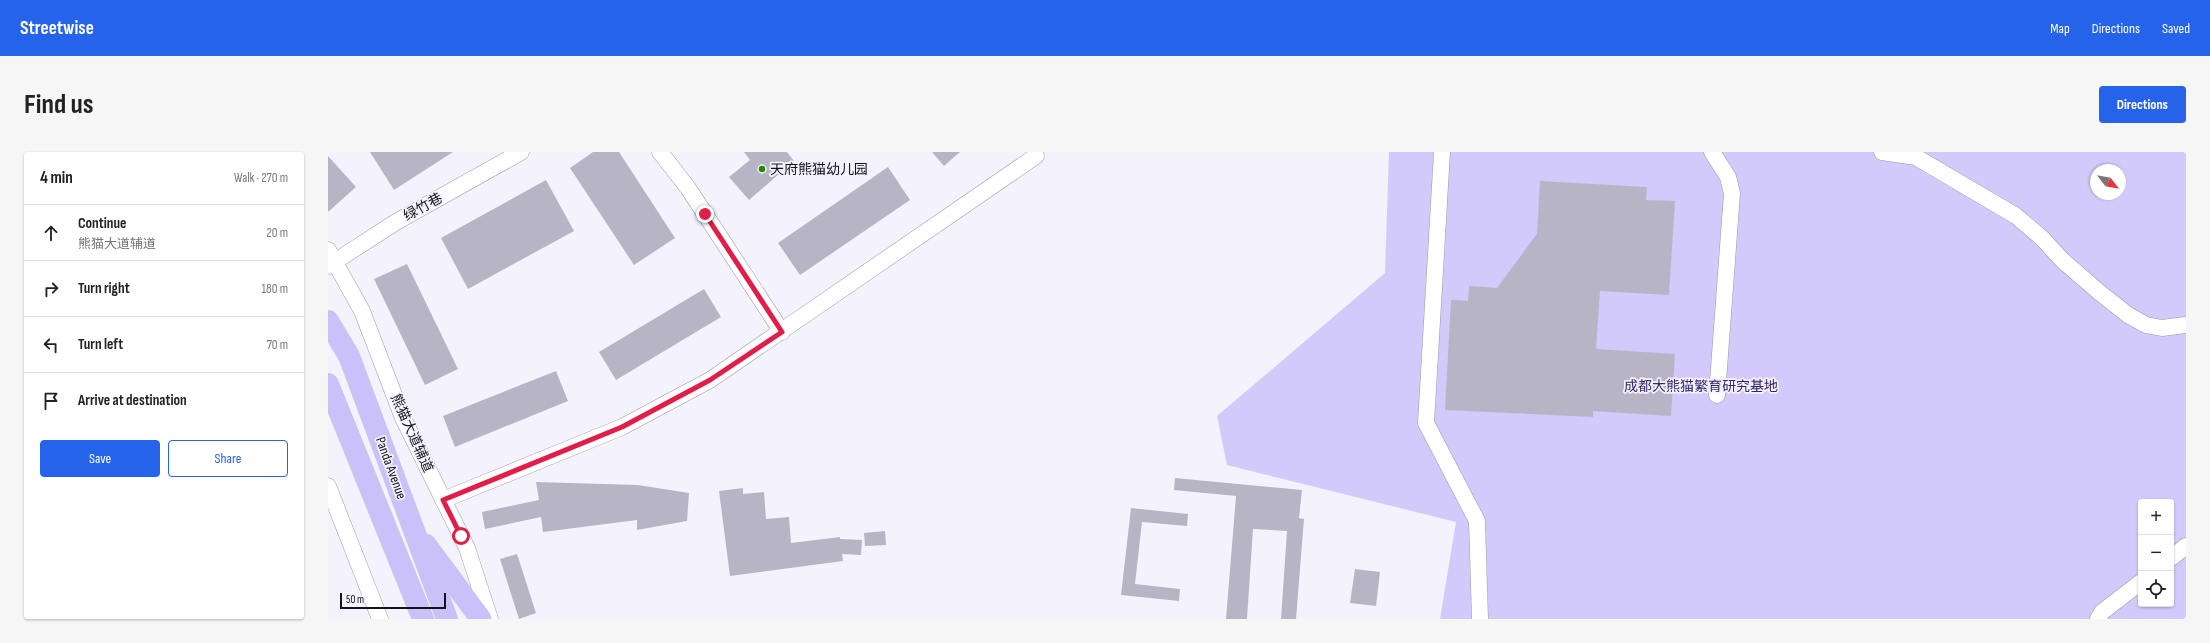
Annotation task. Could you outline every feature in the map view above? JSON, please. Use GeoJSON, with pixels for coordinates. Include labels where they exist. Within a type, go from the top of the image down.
{"type":"FeatureCollection","features":[{"type":"Feature","properties":{"kind":"main road","name":"Panda Avenue"},"geometry":{"type":"LineString","coordinates":[[328,321],[349,356],[446,619]]}},
{"type":"Feature","properties":{"kind":"main road","name":"Panda Avenue"},"geometry":{"type":"LineString","coordinates":[[328,384],[423,619]]}},
{"type":"Feature","properties":{"kind":"main road"},"geometry":{"type":"LineString","coordinates":[[412,526],[481,619]]}},
{"type":"Feature","properties":{"kind":"street","name":"绿竹巷"},"geometry":{"type":"LineString","coordinates":[[330,259],[521,152]]}},
{"type":"Feature","properties":{"kind":"street"},"geometry":{"type":"LineString","coordinates":[[660,152],[688,188],[782,332]]}},
{"type":"Feature","properties":{"kind":"street"},"geometry":{"type":"LineString","coordinates":[[1442,152],[1426,423],[1477,521],[1480,619]]}},
{"type":"Feature","properties":{"kind":"street"},"geometry":{"type":"LineString","coordinates":[[1712,152],[1728,177],[1732,193],[1717,395]]}},
{"type":"Feature","properties":{"kind":"street"},"geometry":{"type":"LineString","coordinates":[[1882,152],[1916,157],[2016,216],[2043,239],[2072,269],[2134,318],[2146,325],[2162,328],[2186,325]]}},
{"type":"Feature","properties":{"kind":"street"},"geometry":{"type":"LineString","coordinates":[[443,500],[622,427],[710,380],[782,332],[1036,156]]}},
{"type":"Feature","properties":{"kind":"street","name":"熊猫大道辅道"},"geometry":{"type":"LineString","coordinates":[[330,259],[362,311],[403,418],[467,548],[490,619]]}},
{"type":"Feature","properties":{"kind":"street"},"geometry":{"type":"LineString","coordinates":[[328,486],[380,619]]}},
{"type":"Feature","properties":{"kind":"street"},"geometry":{"type":"LineString","coordinates":[[2174,556],[2186,546]]}},
{"type":"Feature","properties":{"kind":"street"},"geometry":{"type":"LineString","coordinates":[[2098,619],[2102,612],[2138,584]]}},
{"type":"Feature","properties":{"kind":"green space","name":"成都大熊猫繁育研究基地"},"geometry":{"type":"Polygon","coordinates":[[[1389,152],[2186,152],[2186,619],[1440,619],[1456,522],[1227,465],[1217,416],[1385,273],[1389,152]]]}},
{"type":"Feature","properties":{"kind":"building"},"geometry":{"type":"Polygon","coordinates":[[[370,152],[453,152],[394,190],[370,152]]]}},
{"type":"Feature","properties":{"kind":"building"},"geometry":{"type":"Polygon","coordinates":[[[593,152],[619,152],[675,238],[634,265],[570,168],[593,152]]]}},
{"type":"Feature","properties":{"kind":"building","name":"天府熊猫幼儿园"},"geometry":{"type":"Polygon","coordinates":[[[744,152],[787,152],[794,161],[749,200],[729,177],[750,160],[744,152]]]}},
{"type":"Feature","properties":{"kind":"building"},"geometry":{"type":"Polygon","coordinates":[[[932,152],[960,152],[944,166],[932,152]]]}},
{"type":"Feature","properties":{"kind":"building"},"geometry":{"type":"Polygon","coordinates":[[[328,156],[356,187],[328,212],[328,156]]]}},
{"type":"Feature","properties":{"kind":"building"},"geometry":{"type":"Polygon","coordinates":[[[888,167],[910,200],[800,275],[778,243],[888,167]]]}},
{"type":"Feature","properties":{"kind":"building"},"geometry":{"type":"Polygon","coordinates":[[[546,180],[574,231],[468,289],[441,238],[546,180]]]}},
{"type":"Feature","properties":{"kind":"building"},"geometry":{"type":"Polygon","coordinates":[[[1540,181],[1647,187],[1646,200],[1675,201],[1669,295],[1600,291],[1596,349],[1675,354],[1671,416],[1593,411],[1593,417],[1445,410],[1451,300],[1468,301],[1469,286],[1497,288],[1537,234],[1540,181]]]}},
{"type":"Feature","properties":{"kind":"building"},"geometry":{"type":"Polygon","coordinates":[[[407,264],[458,369],[425,385],[374,279],[407,264]]]}},
{"type":"Feature","properties":{"kind":"building"},"geometry":{"type":"Polygon","coordinates":[[[704,289],[721,317],[616,380],[599,352],[704,289]]]}},
{"type":"Feature","properties":{"kind":"building"},"geometry":{"type":"Polygon","coordinates":[[[556,371],[568,401],[455,447],[443,416],[556,371]]]}},
{"type":"Feature","properties":{"kind":"building"},"geometry":{"type":"Polygon","coordinates":[[[1175,478],[1302,490],[1299,518],[1304,519],[1296,619],[1281,619],[1287,531],[1253,529],[1247,619],[1226,619],[1236,496],[1174,490],[1175,478]]]}},
{"type":"Feature","properties":{"kind":"building"},"geometry":{"type":"Polygon","coordinates":[[[536,482],[638,485],[689,493],[687,521],[637,530],[637,520],[543,532],[541,517],[485,529],[482,512],[539,500],[536,482]]]}},
{"type":"Feature","properties":{"kind":"building"},"geometry":{"type":"Polygon","coordinates":[[[743,488],[743,494],[764,492],[766,519],[789,517],[791,543],[840,537],[840,539],[862,540],[861,555],[842,554],[843,561],[730,576],[719,491],[743,488]]]}},
{"type":"Feature","properties":{"kind":"building"},"geometry":{"type":"Polygon","coordinates":[[[1131,508],[1188,514],[1187,526],[1142,522],[1135,584],[1180,589],[1179,601],[1121,595],[1131,508]]]}},
{"type":"Feature","properties":{"kind":"building"},"geometry":{"type":"Polygon","coordinates":[[[885,531],[886,545],[865,546],[864,533],[885,531]]]}},
{"type":"Feature","properties":{"kind":"building"},"geometry":{"type":"Polygon","coordinates":[[[517,554],[536,613],[519,619],[500,559],[517,554]]]}},
{"type":"Feature","properties":{"kind":"building"},"geometry":{"type":"Polygon","coordinates":[[[1355,569],[1380,572],[1376,606],[1350,603],[1355,569]]]}},
{"type":"Feature","properties":{"kind":"place","name":"天府熊猫幼儿园"},"geometry":{"type":"Point","coordinates":[762,169]}},
{"type":"Feature","properties":{"kind":"route"},"geometry":{"type":"LineString","coordinates":[[461,536],[443,500],[622,427],[710,380],[782,332],[705,214]]}}]}
